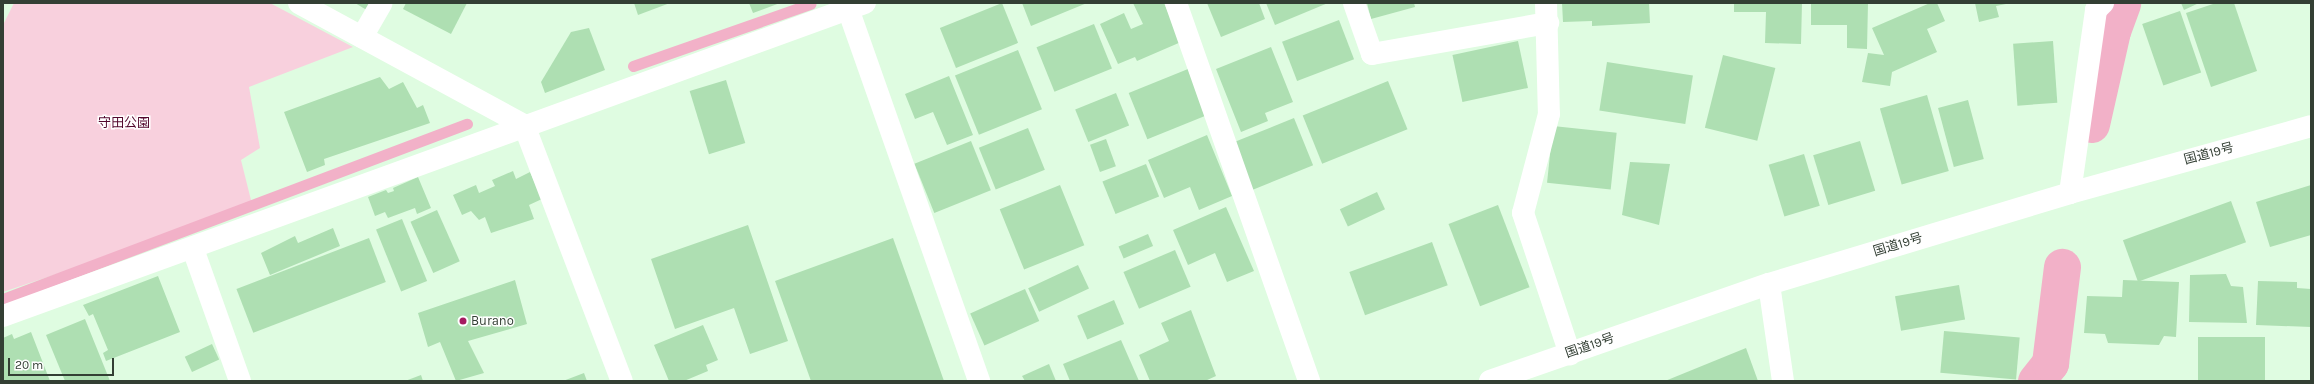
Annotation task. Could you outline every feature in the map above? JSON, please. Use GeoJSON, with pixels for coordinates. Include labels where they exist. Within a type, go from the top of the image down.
{"type":"FeatureCollection","features":[{"type":"Feature","properties":{"kind":"main road"},"geometry":{"type":"LineString","coordinates":[[299,3],[524,125],[622,381]]}},
{"type":"Feature","properties":{"kind":"main road"},"geometry":{"type":"LineString","coordinates":[[362,37],[382,3]]}},
{"type":"Feature","properties":{"kind":"main road"},"geometry":{"type":"LineString","coordinates":[[1176,3],[1309,381]]}},
{"type":"Feature","properties":{"kind":"main road"},"geometry":{"type":"LineString","coordinates":[[1354,3],[1372,54],[1547,13],[1549,114],[1523,213],[1570,354]]}},
{"type":"Feature","properties":{"kind":"main road"},"geometry":{"type":"LineString","coordinates":[[2070,193],[2096,10],[2103,3]]}},
{"type":"Feature","properties":{"kind":"main road"},"geometry":{"type":"LineString","coordinates":[[3,316],[193,250],[524,125],[853,5],[979,381]]}},
{"type":"Feature","properties":{"kind":"main road","name":"国道19号"},"geometry":{"type":"LineString","coordinates":[[1490,381],[1769,284],[2070,193],[2311,126]]}},
{"type":"Feature","properties":{"kind":"main road"},"geometry":{"type":"LineString","coordinates":[[193,250],[240,381]]}},
{"type":"Feature","properties":{"kind":"main road"},"geometry":{"type":"LineString","coordinates":[[1769,284],[1783,381]]}},
{"type":"Feature","properties":{"kind":"green space","name":"守田公園"},"geometry":{"type":"Polygon","coordinates":[[[14,3],[270,3],[353,47],[249,87],[260,148],[241,160],[253,208],[3,292],[3,25],[14,3]]]}},
{"type":"Feature","properties":{"kind":"building"},"geometry":{"type":"Polygon","coordinates":[[[355,3],[375,3],[370,12],[355,3]]]}},
{"type":"Feature","properties":{"kind":"building"},"geometry":{"type":"Polygon","coordinates":[[[406,3],[467,3],[451,34],[403,9],[406,3]]]}},
{"type":"Feature","properties":{"kind":"building"},"geometry":{"type":"Polygon","coordinates":[[[634,3],[670,3],[638,15],[634,3]]]}},
{"type":"Feature","properties":{"kind":"building"},"geometry":{"type":"Polygon","coordinates":[[[749,3],[780,3],[753,13],[749,3]]]}},
{"type":"Feature","properties":{"kind":"building"},"geometry":{"type":"Polygon","coordinates":[[[1002,3],[1018,43],[956,68],[940,28],[1002,3]]]}},
{"type":"Feature","properties":{"kind":"building"},"geometry":{"type":"Polygon","coordinates":[[[1022,3],[1087,3],[1031,26],[1022,3]]]}},
{"type":"Feature","properties":{"kind":"building"},"geometry":{"type":"Polygon","coordinates":[[[1133,3],[1164,3],[1181,42],[1137,61],[1135,57],[1118,64],[1100,24],[1124,13],[1131,29],[1143,24],[1133,3]]]}},
{"type":"Feature","properties":{"kind":"building"},"geometry":{"type":"Polygon","coordinates":[[[1207,3],[1259,3],[1265,19],[1221,37],[1207,3]]]}},
{"type":"Feature","properties":{"kind":"building"},"geometry":{"type":"Polygon","coordinates":[[[1266,3],[1328,3],[1275,25],[1266,3]]]}},
{"type":"Feature","properties":{"kind":"building"},"geometry":{"type":"Polygon","coordinates":[[[1367,3],[1414,3],[1415,7],[1371,19],[1367,3]]]}},
{"type":"Feature","properties":{"kind":"building"},"geometry":{"type":"Polygon","coordinates":[[[1562,3],[1649,3],[1650,23],[1592,26],[1592,21],[1563,22],[1562,3]]]}},
{"type":"Feature","properties":{"kind":"building"},"geometry":{"type":"Polygon","coordinates":[[[1734,3],[1802,3],[1801,44],[1765,43],[1766,12],[1734,12],[1734,3]]]}},
{"type":"Feature","properties":{"kind":"building"},"geometry":{"type":"Polygon","coordinates":[[[1811,3],[1868,3],[1867,49],[1847,48],[1847,25],[1811,25],[1811,3]]]}},
{"type":"Feature","properties":{"kind":"building"},"geometry":{"type":"Polygon","coordinates":[[[1930,3],[1937,3],[1945,21],[1927,29],[1937,52],[1892,72],[1890,86],[1862,82],[1868,53],[1884,55],[1872,28],[1930,3]]]}},
{"type":"Feature","properties":{"kind":"building"},"geometry":{"type":"Polygon","coordinates":[[[1975,3],[2006,4],[1996,6],[1999,17],[1979,22],[1975,3]]]}},
{"type":"Feature","properties":{"kind":"building"},"geometry":{"type":"Polygon","coordinates":[[[2181,3],[2199,3],[2184,10],[2181,3]]]}},
{"type":"Feature","properties":{"kind":"building"},"geometry":{"type":"Polygon","coordinates":[[[2216,3],[2234,3],[2257,71],[2211,87],[2186,13],[2216,3]]]}},
{"type":"Feature","properties":{"kind":"building"},"geometry":{"type":"Polygon","coordinates":[[[2180,11],[2201,72],[2163,85],[2142,24],[2180,11]]]}},
{"type":"Feature","properties":{"kind":"building"},"geometry":{"type":"Polygon","coordinates":[[[1339,20],[1354,59],[1297,81],[1282,42],[1339,20]]]}},
{"type":"Feature","properties":{"kind":"building"},"geometry":{"type":"Polygon","coordinates":[[[1094,24],[1112,69],[1054,92],[1037,47],[1094,24]]]}},
{"type":"Feature","properties":{"kind":"building"},"geometry":{"type":"Polygon","coordinates":[[[589,28],[605,70],[545,93],[541,82],[571,32],[589,28]]]}},
{"type":"Feature","properties":{"kind":"building"},"geometry":{"type":"Polygon","coordinates":[[[1518,41],[1528,88],[1462,102],[1452,55],[1518,41]]]}},
{"type":"Feature","properties":{"kind":"building"},"geometry":{"type":"Polygon","coordinates":[[[2053,41],[2057,103],[2017,106],[2013,44],[2053,41]]]}},
{"type":"Feature","properties":{"kind":"building"},"geometry":{"type":"Polygon","coordinates":[[[1271,47],[1293,102],[1265,113],[1268,121],[1241,132],[1216,69],[1271,47]]]}},
{"type":"Feature","properties":{"kind":"building"},"geometry":{"type":"Polygon","coordinates":[[[1018,50],[1042,109],[979,135],[955,75],[1018,50]]]}},
{"type":"Feature","properties":{"kind":"building"},"geometry":{"type":"Polygon","coordinates":[[[1723,55],[1775,68],[1757,141],[1705,128],[1723,55]]]}},
{"type":"Feature","properties":{"kind":"building"},"geometry":{"type":"Polygon","coordinates":[[[1607,62],[1693,76],[1685,124],[1599,110],[1607,62]]]}},
{"type":"Feature","properties":{"kind":"building"},"geometry":{"type":"Polygon","coordinates":[[[1188,69],[1207,115],[1147,139],[1129,93],[1188,69]]]}},
{"type":"Feature","properties":{"kind":"building"},"geometry":{"type":"Polygon","coordinates":[[[949,76],[973,135],[947,145],[933,112],[915,119],[905,94],[949,76]]]}},
{"type":"Feature","properties":{"kind":"building"},"geometry":{"type":"Polygon","coordinates":[[[380,77],[389,89],[403,82],[417,108],[423,105],[430,123],[324,159],[325,165],[307,172],[284,112],[380,77]]]}},
{"type":"Feature","properties":{"kind":"building"},"geometry":{"type":"Polygon","coordinates":[[[726,80],[745,143],[709,154],[690,91],[726,80]]]}},
{"type":"Feature","properties":{"kind":"building"},"geometry":{"type":"Polygon","coordinates":[[[1388,81],[1407,129],[1322,164],[1303,115],[1388,81]]]}},
{"type":"Feature","properties":{"kind":"building"},"geometry":{"type":"Polygon","coordinates":[[[1116,93],[1129,125],[1088,142],[1075,109],[1116,93]]]}},
{"type":"Feature","properties":{"kind":"building"},"geometry":{"type":"Polygon","coordinates":[[[1927,95],[1949,171],[1902,184],[1880,109],[1927,95]]]}},
{"type":"Feature","properties":{"kind":"building"},"geometry":{"type":"Polygon","coordinates":[[[1968,100],[1984,159],[1954,167],[1938,108],[1968,100]]]}},
{"type":"Feature","properties":{"kind":"building"},"geometry":{"type":"Polygon","coordinates":[[[1294,118],[1313,165],[1253,190],[1234,142],[1294,118]]]}},
{"type":"Feature","properties":{"kind":"building"},"geometry":{"type":"Polygon","coordinates":[[[1553,126],[1617,133],[1611,189],[1547,183],[1553,126]]]}},
{"type":"Feature","properties":{"kind":"building"},"geometry":{"type":"Polygon","coordinates":[[[1028,128],[1045,170],[996,190],[979,148],[1028,128]]]}},
{"type":"Feature","properties":{"kind":"building"},"geometry":{"type":"Polygon","coordinates":[[[1207,135],[1232,196],[1199,210],[1190,187],[1164,198],[1148,160],[1207,135]]]}},
{"type":"Feature","properties":{"kind":"building"},"geometry":{"type":"Polygon","coordinates":[[[1106,139],[1116,166],[1100,172],[1090,145],[1106,139]]]}},
{"type":"Feature","properties":{"kind":"building"},"geometry":{"type":"Polygon","coordinates":[[[971,141],[991,190],[934,213],[914,164],[971,141]]]}},
{"type":"Feature","properties":{"kind":"building"},"geometry":{"type":"Polygon","coordinates":[[[1860,141],[1875,191],[1828,205],[1813,155],[1860,141]]]}},
{"type":"Feature","properties":{"kind":"building"},"geometry":{"type":"Polygon","coordinates":[[[1804,154],[1820,206],[1784,216],[1769,165],[1804,154]]]}},
{"type":"Feature","properties":{"kind":"building"},"geometry":{"type":"Polygon","coordinates":[[[1630,162],[1670,164],[1659,225],[1622,215],[1630,162]]]}},
{"type":"Feature","properties":{"kind":"building"},"geometry":{"type":"Polygon","coordinates":[[[1146,164],[1159,196],[1116,214],[1102,182],[1146,164]]]}},
{"type":"Feature","properties":{"kind":"building"},"geometry":{"type":"Polygon","coordinates":[[[513,171],[516,179],[530,172],[542,199],[529,205],[534,219],[491,233],[485,217],[479,220],[471,211],[462,215],[453,195],[476,185],[479,193],[495,186],[492,180],[513,171]]]}},
{"type":"Feature","properties":{"kind":"building"},"geometry":{"type":"Polygon","coordinates":[[[418,177],[431,208],[417,214],[415,208],[388,218],[385,212],[375,216],[368,197],[386,190],[388,193],[394,191],[393,188],[418,177]]]}},
{"type":"Feature","properties":{"kind":"building"},"geometry":{"type":"Polygon","coordinates":[[[1060,185],[1084,245],[1024,270],[1000,209],[1060,185]]]}},
{"type":"Feature","properties":{"kind":"building"},"geometry":{"type":"Polygon","coordinates":[[[2311,185],[2311,235],[2270,247],[2256,202],[2311,185]]]}},
{"type":"Feature","properties":{"kind":"building"},"geometry":{"type":"Polygon","coordinates":[[[1377,192],[1385,209],[1348,227],[1340,209],[1377,192]]]}},
{"type":"Feature","properties":{"kind":"building"},"geometry":{"type":"Polygon","coordinates":[[[2231,201],[2246,242],[2138,282],[2123,240],[2231,201]]]}},
{"type":"Feature","properties":{"kind":"building"},"geometry":{"type":"Polygon","coordinates":[[[1498,205],[1530,287],[1480,306],[1449,224],[1498,205]]]}},
{"type":"Feature","properties":{"kind":"building"},"geometry":{"type":"Polygon","coordinates":[[[1226,207],[1254,271],[1227,282],[1215,253],[1188,265],[1173,230],[1226,207]]]}},
{"type":"Feature","properties":{"kind":"building"},"geometry":{"type":"Polygon","coordinates":[[[437,210],[460,261],[433,273],[411,222],[437,210]]]}},
{"type":"Feature","properties":{"kind":"building"},"geometry":{"type":"Polygon","coordinates":[[[402,219],[427,281],[401,292],[376,229],[402,219]]]}},
{"type":"Feature","properties":{"kind":"building"},"geometry":{"type":"Polygon","coordinates":[[[748,225],[788,341],[750,354],[734,308],[675,329],[651,259],[748,225]]]}},
{"type":"Feature","properties":{"kind":"building"},"geometry":{"type":"Polygon","coordinates":[[[333,228],[340,246],[270,275],[261,253],[295,236],[298,243],[333,228]]]}},
{"type":"Feature","properties":{"kind":"building"},"geometry":{"type":"Polygon","coordinates":[[[1148,234],[1153,246],[1124,258],[1119,247],[1148,234]]]}},
{"type":"Feature","properties":{"kind":"building"},"geometry":{"type":"Polygon","coordinates":[[[369,238],[386,282],[253,333],[236,289],[369,238]]]}},
{"type":"Feature","properties":{"kind":"building"},"geometry":{"type":"Polygon","coordinates":[[[893,238],[944,381],[811,381],[775,281],[893,238]]]}},
{"type":"Feature","properties":{"kind":"building"},"geometry":{"type":"Polygon","coordinates":[[[1432,242],[1448,285],[1365,315],[1349,272],[1432,242]]]}},
{"type":"Feature","properties":{"kind":"building"},"geometry":{"type":"Polygon","coordinates":[[[1175,250],[1191,287],[1139,309],[1123,272],[1175,250]]]}},
{"type":"Feature","properties":{"kind":"building"},"geometry":{"type":"Polygon","coordinates":[[[1078,265],[1089,289],[1039,312],[1028,288],[1078,265]]]}},
{"type":"Feature","properties":{"kind":"building"},"geometry":{"type":"Polygon","coordinates":[[[2226,274],[2231,286],[2243,287],[2247,323],[2189,322],[2190,275],[2226,274]]]}},
{"type":"Feature","properties":{"kind":"building"},"geometry":{"type":"Polygon","coordinates":[[[158,276],[180,332],[106,361],[103,353],[108,350],[93,314],[89,316],[83,305],[158,276]]]}},
{"type":"Feature","properties":{"kind":"building"},"geometry":{"type":"Polygon","coordinates":[[[515,280],[527,324],[468,341],[484,373],[456,381],[440,342],[428,347],[418,313],[515,280]]]}},
{"type":"Feature","properties":{"kind":"building"},"geometry":{"type":"Polygon","coordinates":[[[2123,280],[2179,282],[2176,337],[2164,336],[2159,345],[2108,343],[2105,334],[2084,333],[2087,296],[2122,297],[2123,280]]]}},
{"type":"Feature","properties":{"kind":"building"},"geometry":{"type":"Polygon","coordinates":[[[2258,281],[2297,282],[2297,288],[2311,289],[2311,327],[2256,325],[2258,281]]]}},
{"type":"Feature","properties":{"kind":"building"},"geometry":{"type":"Polygon","coordinates":[[[1959,285],[1965,319],[1901,331],[1895,296],[1959,285]]]}},
{"type":"Feature","properties":{"kind":"building"},"geometry":{"type":"Polygon","coordinates":[[[1025,289],[1039,321],[984,345],[970,313],[1025,289]]]}},
{"type":"Feature","properties":{"kind":"building"},"geometry":{"type":"Polygon","coordinates":[[[1114,300],[1124,324],[1087,340],[1077,316],[1114,300]]]}},
{"type":"Feature","properties":{"kind":"building"},"geometry":{"type":"Polygon","coordinates":[[[1191,310],[1216,376],[1205,381],[1150,381],[1139,355],[1169,341],[1161,323],[1191,310]]]}},
{"type":"Feature","properties":{"kind":"building"},"geometry":{"type":"Polygon","coordinates":[[[85,319],[110,381],[65,381],[46,335],[85,319]]]}},
{"type":"Feature","properties":{"kind":"building"},"geometry":{"type":"Polygon","coordinates":[[[703,325],[718,360],[706,365],[708,371],[684,381],[669,381],[654,345],[703,325]]]}},
{"type":"Feature","properties":{"kind":"building"},"geometry":{"type":"Polygon","coordinates":[[[1944,331],[2020,338],[2016,379],[1940,373],[1944,331]]]}},
{"type":"Feature","properties":{"kind":"building"},"geometry":{"type":"Polygon","coordinates":[[[31,332],[50,381],[3,381],[3,338],[12,334],[14,339],[31,332]]]}},
{"type":"Feature","properties":{"kind":"building"},"geometry":{"type":"Polygon","coordinates":[[[2198,337],[2265,337],[2265,381],[2198,381],[2198,337]]]}},
{"type":"Feature","properties":{"kind":"building"},"geometry":{"type":"Polygon","coordinates":[[[1121,340],[1139,381],[1070,381],[1063,364],[1121,340]]]}},
{"type":"Feature","properties":{"kind":"building"},"geometry":{"type":"Polygon","coordinates":[[[212,344],[219,359],[192,372],[185,357],[212,344]]]}},
{"type":"Feature","properties":{"kind":"building"},"geometry":{"type":"Polygon","coordinates":[[[1746,348],[1758,381],[1665,381],[1746,348]]]}},
{"type":"Feature","properties":{"kind":"building"},"geometry":{"type":"Polygon","coordinates":[[[1049,364],[1056,381],[1025,381],[1022,376],[1049,364]]]}},
{"type":"Feature","properties":{"kind":"building"},"geometry":{"type":"Polygon","coordinates":[[[584,373],[587,381],[563,381],[584,373]]]}},
{"type":"Feature","properties":{"kind":"building"},"geometry":{"type":"Polygon","coordinates":[[[421,375],[423,381],[405,381],[421,375]]]}},
{"type":"Feature","properties":{"kind":"waterway"},"geometry":{"type":"LineString","coordinates":[[2091,124],[2112,31],[2122,3]]}},
{"type":"Feature","properties":{"kind":"waterway"},"geometry":{"type":"LineString","coordinates":[[633,66],[810,4]]}},
{"type":"Feature","properties":{"kind":"waterway"},"geometry":{"type":"LineString","coordinates":[[3,299],[467,124]]}},
{"type":"Feature","properties":{"kind":"waterway"},"geometry":{"type":"LineString","coordinates":[[2036,381],[2050,363],[2062,267]]}},
{"type":"Feature","properties":{"kind":"place","name":"Burano"},"geometry":{"type":"Point","coordinates":[463,321]}}]}
